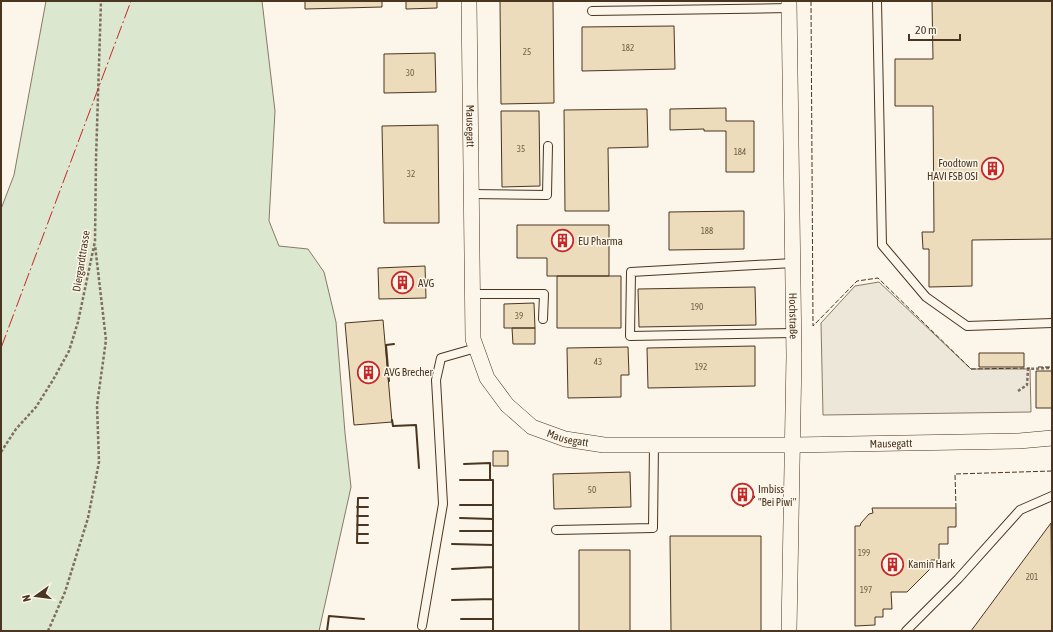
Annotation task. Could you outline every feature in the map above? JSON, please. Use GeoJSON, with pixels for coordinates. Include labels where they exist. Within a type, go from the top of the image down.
{"type":"FeatureCollection","features":[{"type":"Feature","properties":{"kind":"street","name":"Mausegatt"},"geometry":{"type":"LineString","coordinates":[[469,1],[473,339],[487,378],[507,405],[532,427],[565,439],[604,445],[1019,441],[1052,438]]}},
{"type":"Feature","properties":{"kind":"street","name":"Hochstraße"},"geometry":{"type":"LineString","coordinates":[[789,4],[794,334],[789,631]]}},
{"type":"Feature","properties":{"kind":"lane"},"geometry":{"type":"LineString","coordinates":[[877,1],[882,245],[926,297],[968,326],[1052,323]]}},
{"type":"Feature","properties":{"kind":"lane"},"geometry":{"type":"LineString","coordinates":[[592,11],[789,4]]}},
{"type":"Feature","properties":{"kind":"lane"},"geometry":{"type":"LineString","coordinates":[[471,194],[547,195],[548,146]]}},
{"type":"Feature","properties":{"kind":"lane"},"geometry":{"type":"LineString","coordinates":[[793,264],[631,272],[630,336],[794,334]]}},
{"type":"Feature","properties":{"kind":"lane"},"geometry":{"type":"LineString","coordinates":[[472,294],[544,294],[543,319]]}},
{"type":"Feature","properties":{"kind":"lane"},"geometry":{"type":"LineString","coordinates":[[422,626],[443,504],[436,380],[441,358],[476,348]]}},
{"type":"Feature","properties":{"kind":"lane"},"geometry":{"type":"LineString","coordinates":[[556,530],[653,528],[654,445]]}},
{"type":"Feature","properties":{"kind":"lane"},"geometry":{"type":"LineString","coordinates":[[907,630],[958,579],[1020,510],[1052,496]]}},
{"type":"Feature","properties":{"kind":"path","name":"Diergardttrasse"},"geometry":{"type":"LineString","coordinates":[[1,452],[16,429],[36,406],[53,380],[69,351],[78,322],[95,241],[101,1]]}},
{"type":"Feature","properties":{"kind":"path"},"geometry":{"type":"LineString","coordinates":[[48,631],[65,592],[86,525],[99,462],[97,405],[106,340],[95,241]]}},
{"type":"Feature","properties":{"kind":"path"},"geometry":{"type":"LineString","coordinates":[[1018,392],[1027,385],[1028,369],[1052,368]]}},
{"type":"Feature","properties":{"kind":"green space"},"geometry":{"type":"Polygon","coordinates":[[[46,1],[262,1],[275,111],[269,221],[279,246],[308,249],[324,272],[336,322],[351,487],[319,631],[1,631],[1,209],[14,175],[46,1]]]}},
{"type":"Feature","properties":{"kind":"shaded area"},"geometry":{"type":"Polygon","coordinates":[[[879,282],[971,369],[1030,369],[1031,412],[823,415],[821,323],[855,286],[879,282]]]}},
{"type":"Feature","properties":{"kind":"building"},"geometry":{"type":"Polygon","coordinates":[[[305,1],[382,1],[382,7],[305,9],[305,1]]]}},
{"type":"Feature","properties":{"kind":"building"},"geometry":{"type":"Polygon","coordinates":[[[406,1],[437,1],[437,8],[406,9],[406,1]]]}},
{"type":"Feature","properties":{"kind":"building"},"geometry":{"type":"Polygon","coordinates":[[[500,1],[553,1],[554,103],[501,104],[500,1]]]}},
{"type":"Feature","properties":{"kind":"building","name":"Foodtown HAVI FSB OSI"},"geometry":{"type":"Polygon","coordinates":[[[932,1],[1052,1],[1052,239],[972,240],[972,286],[929,287],[929,249],[923,249],[922,232],[934,232],[933,106],[895,106],[895,59],[933,59],[932,1]]]}},
{"type":"Feature","properties":{"kind":"building"},"geometry":{"type":"Polygon","coordinates":[[[674,26],[675,69],[582,71],[582,27],[674,26]]]}},
{"type":"Feature","properties":{"kind":"building"},"geometry":{"type":"Polygon","coordinates":[[[435,53],[436,92],[384,93],[384,54],[435,53]]]}},
{"type":"Feature","properties":{"kind":"building"},"geometry":{"type":"Polygon","coordinates":[[[726,108],[726,121],[754,121],[754,172],[726,172],[726,131],[704,131],[704,129],[670,130],[670,109],[726,108]]]}},
{"type":"Feature","properties":{"kind":"building"},"geometry":{"type":"Polygon","coordinates":[[[647,109],[648,147],[608,148],[609,211],[565,211],[564,110],[647,109]]]}},
{"type":"Feature","properties":{"kind":"building"},"geometry":{"type":"Polygon","coordinates":[[[501,111],[539,111],[540,186],[502,187],[501,111]]]}},
{"type":"Feature","properties":{"kind":"building"},"geometry":{"type":"Polygon","coordinates":[[[438,125],[439,223],[384,223],[382,126],[438,125]]]}},
{"type":"Feature","properties":{"kind":"building"},"geometry":{"type":"Polygon","coordinates":[[[744,211],[744,249],[669,250],[669,212],[744,211]]]}},
{"type":"Feature","properties":{"kind":"building","name":"EU Pharma"},"geometry":{"type":"Polygon","coordinates":[[[517,225],[609,225],[609,276],[547,276],[547,258],[517,258],[517,225]]]}},
{"type":"Feature","properties":{"kind":"building","name":"AVG"},"geometry":{"type":"Polygon","coordinates":[[[425,266],[426,298],[379,299],[378,268],[425,266]]]}},
{"type":"Feature","properties":{"kind":"building"},"geometry":{"type":"Polygon","coordinates":[[[557,276],[621,276],[621,328],[557,328],[557,276]]]}},
{"type":"Feature","properties":{"kind":"building"},"geometry":{"type":"Polygon","coordinates":[[[755,287],[756,325],[639,327],[638,289],[755,287]]]}},
{"type":"Feature","properties":{"kind":"building"},"geometry":{"type":"Polygon","coordinates":[[[534,303],[535,328],[504,328],[504,304],[534,303]]]}},
{"type":"Feature","properties":{"kind":"building","name":"AVG Brecher"},"geometry":{"type":"Polygon","coordinates":[[[383,320],[392,422],[354,425],[345,323],[383,320]]]}},
{"type":"Feature","properties":{"kind":"building"},"geometry":{"type":"Polygon","coordinates":[[[512,328],[535,328],[535,344],[513,344],[512,328]]]}},
{"type":"Feature","properties":{"kind":"building"},"geometry":{"type":"Polygon","coordinates":[[[755,346],[755,386],[648,388],[647,348],[755,346]]]}},
{"type":"Feature","properties":{"kind":"building"},"geometry":{"type":"Polygon","coordinates":[[[628,347],[629,375],[621,375],[621,397],[568,398],[567,348],[628,347]]]}},
{"type":"Feature","properties":{"kind":"building"},"geometry":{"type":"Polygon","coordinates":[[[979,353],[1024,353],[1024,367],[979,367],[979,353]]]}},
{"type":"Feature","properties":{"kind":"building"},"geometry":{"type":"Polygon","coordinates":[[[1036,371],[1052,371],[1052,408],[1036,408],[1036,371]]]}},
{"type":"Feature","properties":{"kind":"building"},"geometry":{"type":"Polygon","coordinates":[[[493,451],[508,451],[508,466],[493,466],[493,451]]]}},
{"type":"Feature","properties":{"kind":"building"},"geometry":{"type":"Polygon","coordinates":[[[630,472],[631,507],[554,509],[553,474],[630,472]]]}},
{"type":"Feature","properties":{"kind":"building","name":"Imbiss \"Bei Piwi\""},"geometry":{"type":"Polygon","coordinates":[[[743,483],[755,497],[743,507],[732,492],[743,483]]]}},
{"type":"Feature","properties":{"kind":"building","name":"Kamin Hark"},"geometry":{"type":"Polygon","coordinates":[[[872,508],[956,508],[956,527],[948,527],[948,544],[939,544],[939,560],[931,560],[931,568],[907,592],[891,592],[892,609],[883,609],[883,617],[875,617],[875,625],[855,626],[855,526],[860,526],[869,514],[873,513],[872,508]]]}},
{"type":"Feature","properties":{"kind":"building"},"geometry":{"type":"Polygon","coordinates":[[[1051,523],[1052,631],[971,631],[1051,523]]]}},
{"type":"Feature","properties":{"kind":"building"},"geometry":{"type":"Polygon","coordinates":[[[670,536],[761,536],[761,631],[671,631],[670,536]]]}},
{"type":"Feature","properties":{"kind":"building"},"geometry":{"type":"Polygon","coordinates":[[[579,550],[630,550],[630,631],[579,631],[579,550]]]}},
{"type":"Feature","properties":{"kind":"fence"},"geometry":{"type":"LineString","coordinates":[[811,1],[813,326],[857,281],[878,278],[971,369],[1030,368]]}},
{"type":"Feature","properties":{"kind":"fence"},"geometry":{"type":"LineString","coordinates":[[1038,367],[1052,367]]}},
{"type":"Feature","properties":{"kind":"fence"},"geometry":{"type":"LineString","coordinates":[[956,508],[955,474],[1052,471]]}},
{"type":"Feature","properties":{"kind":"wall"},"geometry":{"type":"LineString","coordinates":[[389,381],[386,345],[394,344]]}},
{"type":"Feature","properties":{"kind":"wall"},"geometry":{"type":"LineString","coordinates":[[392,420],[393,426],[416,425],[419,468]]}},
{"type":"Feature","properties":{"kind":"wall"},"geometry":{"type":"LineString","coordinates":[[464,464],[490,463],[490,480]]}},
{"type":"Feature","properties":{"kind":"wall"},"geometry":{"type":"LineString","coordinates":[[460,480],[493,480],[493,567]]}},
{"type":"Feature","properties":{"kind":"wall"},"geometry":{"type":"LineString","coordinates":[[368,498],[358,498],[357,543],[368,543]]}},
{"type":"Feature","properties":{"kind":"wall"},"geometry":{"type":"LineString","coordinates":[[460,505],[493,505]]}},
{"type":"Feature","properties":{"kind":"wall"},"geometry":{"type":"LineString","coordinates":[[357,507],[368,507]]}},
{"type":"Feature","properties":{"kind":"wall"},"geometry":{"type":"LineString","coordinates":[[357,516],[368,516]]}},
{"type":"Feature","properties":{"kind":"wall"},"geometry":{"type":"LineString","coordinates":[[460,518],[493,519]]}},
{"type":"Feature","properties":{"kind":"wall"},"geometry":{"type":"LineString","coordinates":[[357,525],[368,525]]}},
{"type":"Feature","properties":{"kind":"wall"},"geometry":{"type":"LineString","coordinates":[[460,531],[493,531]]}},
{"type":"Feature","properties":{"kind":"wall"},"geometry":{"type":"LineString","coordinates":[[357,534],[368,534]]}},
{"type":"Feature","properties":{"kind":"wall"},"geometry":{"type":"LineString","coordinates":[[452,544],[493,545]]}},
{"type":"Feature","properties":{"kind":"wall"},"geometry":{"type":"LineString","coordinates":[[452,569],[493,567],[493,631]]}},
{"type":"Feature","properties":{"kind":"wall"},"geometry":{"type":"LineString","coordinates":[[452,600],[493,599]]}},
{"type":"Feature","properties":{"kind":"wall"},"geometry":{"type":"LineString","coordinates":[[327,631],[329,616],[364,619]]}},
{"type":"Feature","properties":{"kind":"wall"},"geometry":{"type":"LineString","coordinates":[[461,619],[493,619]]}},
{"type":"Feature","properties":{"kind":"power"},"geometry":{"type":"LineString","coordinates":[[1,348],[131,1]]}},
{"type":"Feature","properties":{"kind":"place","name":"Foodtown HAVI FSB OSI"},"geometry":{"type":"Point","coordinates":[993,169]}},
{"type":"Feature","properties":{"kind":"place","name":"EU Pharma"},"geometry":{"type":"Point","coordinates":[563,241]}},
{"type":"Feature","properties":{"kind":"place","name":"AVG"},"geometry":{"type":"Point","coordinates":[402,283]}},
{"type":"Feature","properties":{"kind":"place","name":"AVG Brecher"},"geometry":{"type":"Point","coordinates":[368,372]}},
{"type":"Feature","properties":{"kind":"place","name":"Imbiss \"Bei Piwi\""},"geometry":{"type":"Point","coordinates":[743,495]}},
{"type":"Feature","properties":{"kind":"place","name":"Kamin Hark"},"geometry":{"type":"Point","coordinates":[893,564]}}]}
